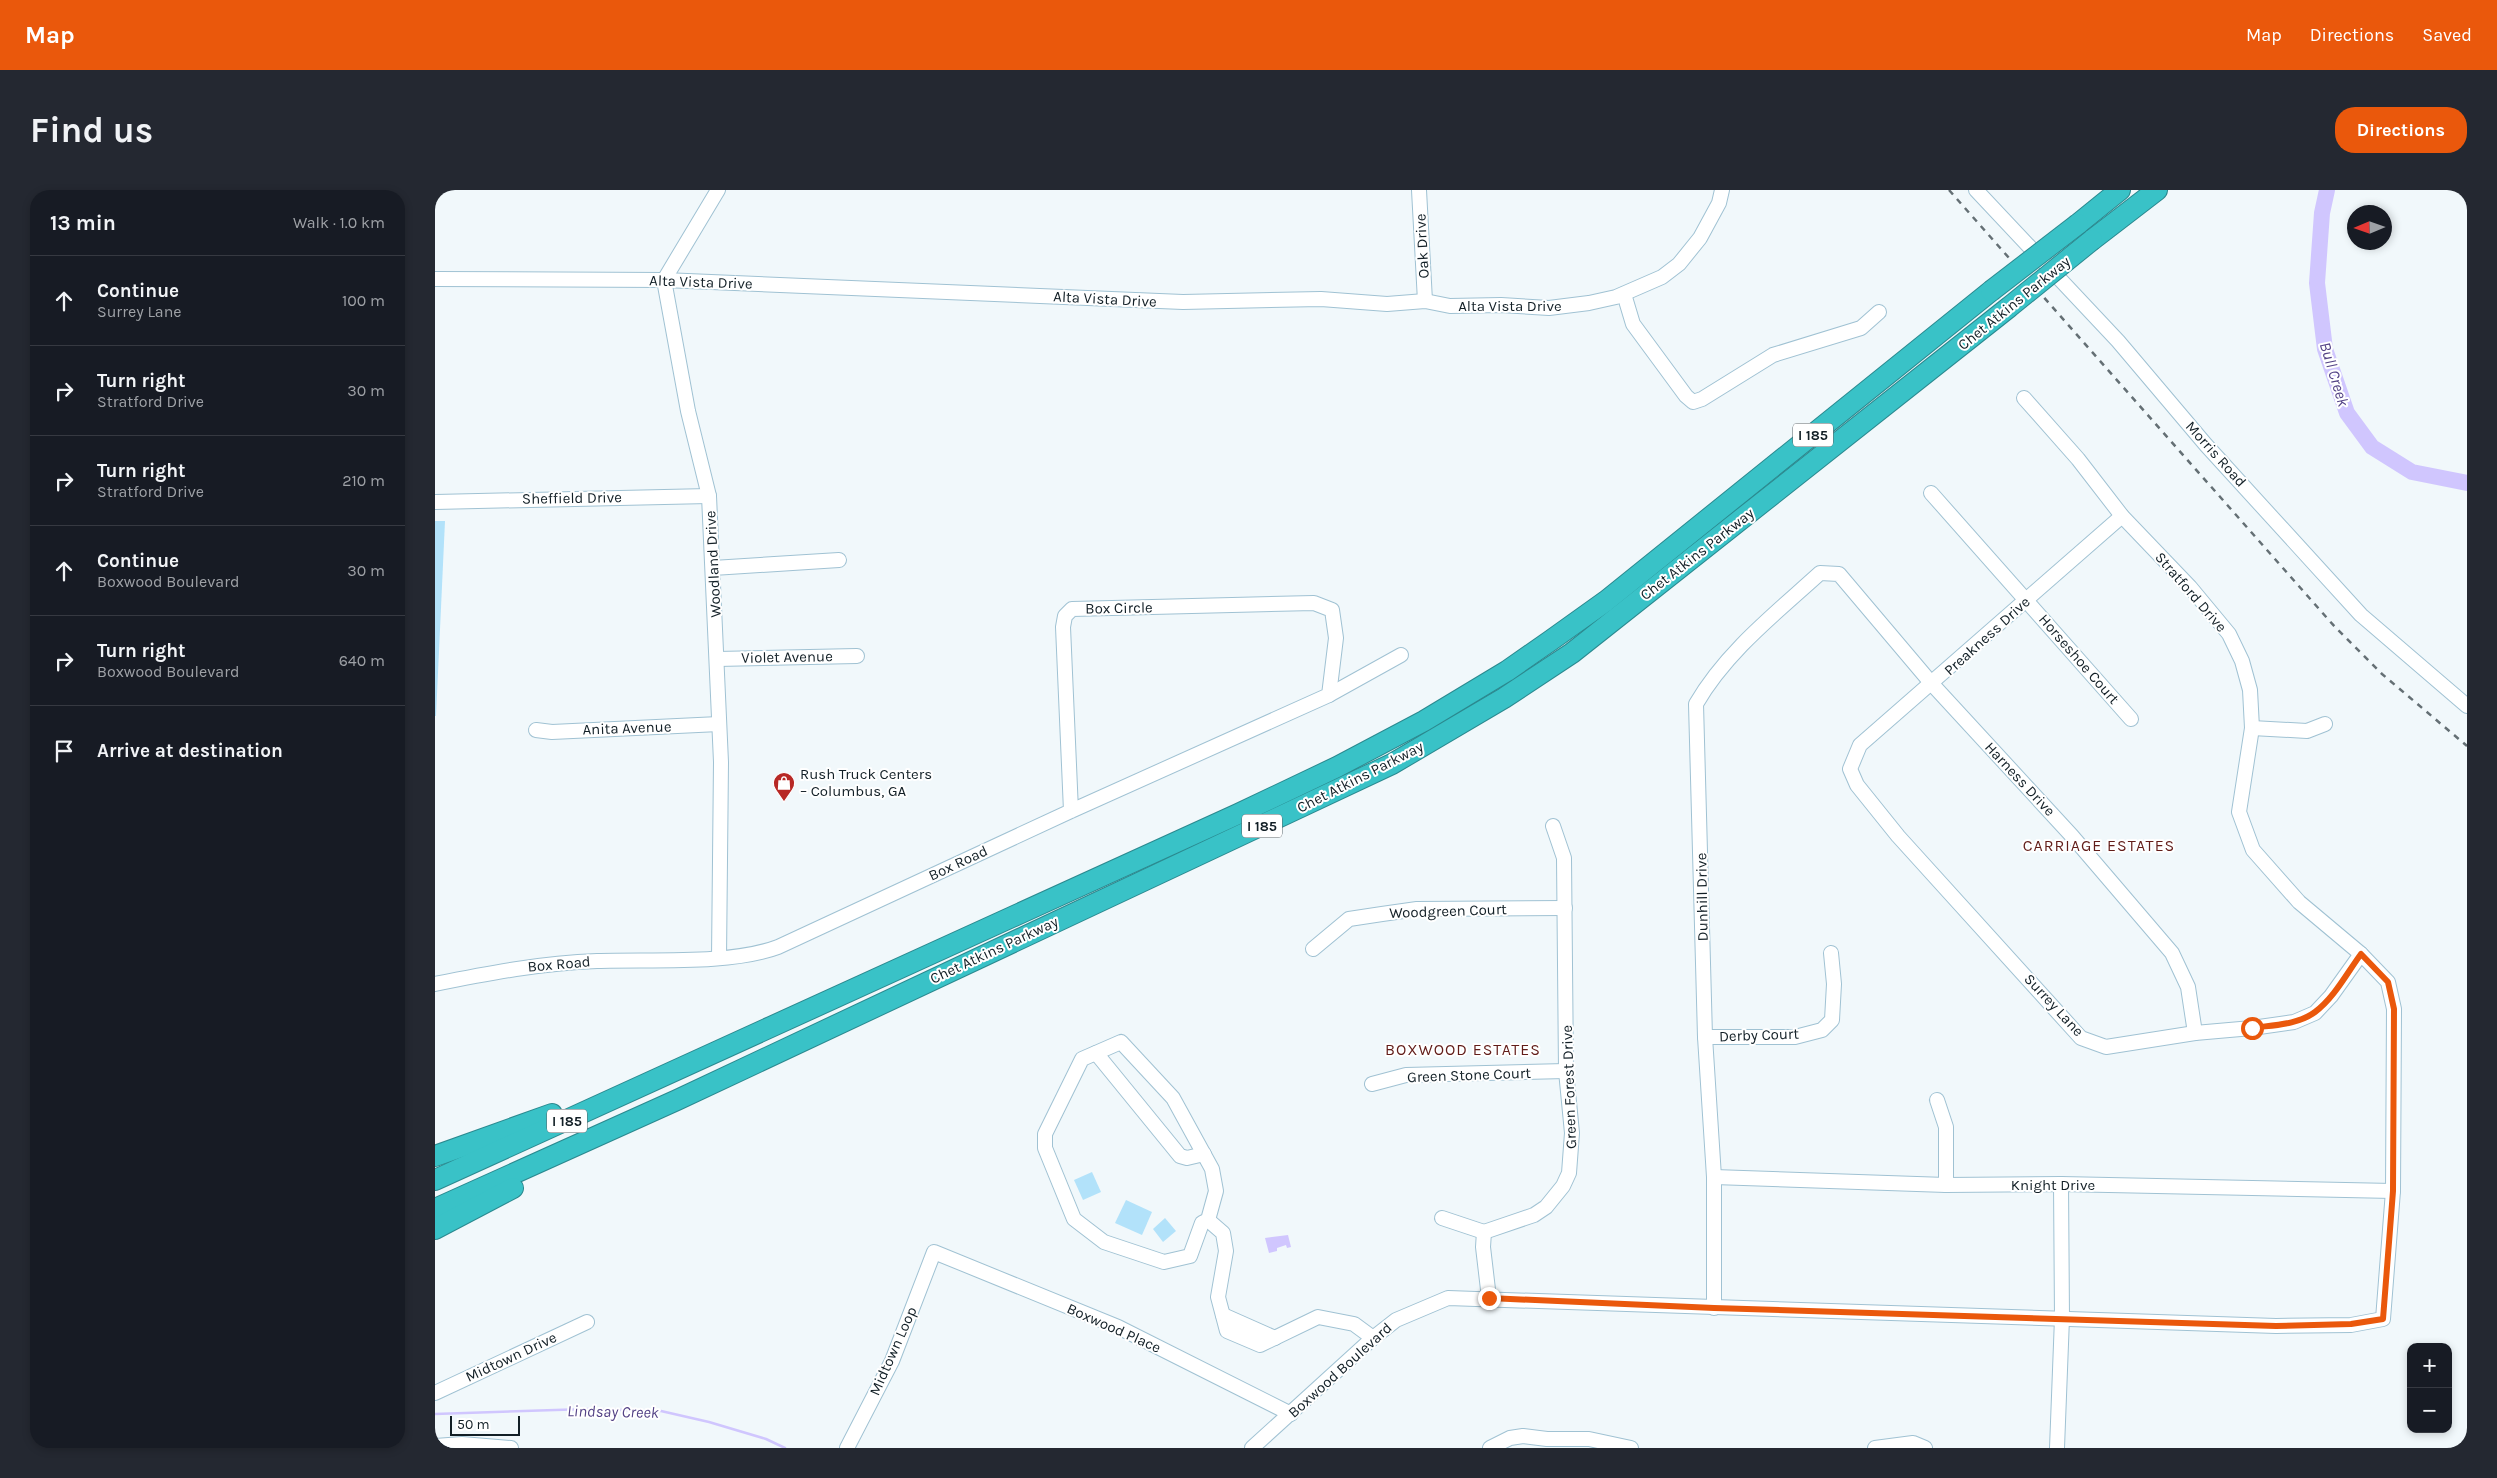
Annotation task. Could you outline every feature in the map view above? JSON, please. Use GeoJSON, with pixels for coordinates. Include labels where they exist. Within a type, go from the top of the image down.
{"type":"FeatureCollection","features":[{"type":"Feature","properties":{"kind":"highway","name":"Chet Atkins Parkway"},"geometry":{"type":"LineString","coordinates":[[435,1180],[700,1061],[1238,814],[1337,767],[1424,722],[1507,671],[1606,601],[1991,291],[2120,190]]}},
{"type":"Feature","properties":{"kind":"highway","name":"Chet Atkins Parkway"},"geometry":{"type":"LineString","coordinates":[[435,1209],[677,1100],[1392,764],[1504,698],[1572,653],[2157,190]]}},
{"type":"Feature","properties":{"kind":"highway"},"geometry":{"type":"LineString","coordinates":[[435,1156],[700,1061]]}},
{"type":"Feature","properties":{"kind":"highway"},"geometry":{"type":"LineString","coordinates":[[435,1229],[677,1100]]}},
{"type":"Feature","properties":{"kind":"street"},"geometry":{"type":"LineString","coordinates":[[664,280],[719,190]]}},
{"type":"Feature","properties":{"kind":"street","name":"Oak Drive"},"geometry":{"type":"LineString","coordinates":[[1419,190],[1425,301]]}},
{"type":"Feature","properties":{"kind":"street","name":"Alta Vista Drive"},"geometry":{"type":"LineString","coordinates":[[435,279],[664,280],[1183,302],[1321,299],[1387,304],[1425,301],[1451,306],[1501,305],[1549,308],[1589,303],[1623,294],[1662,277],[1679,264],[1700,238],[1719,203],[1722,190]]}},
{"type":"Feature","properties":{"kind":"street","name":"Morris Road"},"geometry":{"type":"LineString","coordinates":[[1976,190],[2118,341],[2206,445],[2361,615],[2467,706]]}},
{"type":"Feature","properties":{"kind":"street","name":"Woodland Drive"},"geometry":{"type":"LineString","coordinates":[[664,280],[688,411],[709,496],[719,724],[721,839],[719,958]]}},
{"type":"Feature","properties":{"kind":"street"},"geometry":{"type":"LineString","coordinates":[[1623,294],[1633,324],[1686,396],[1693,402],[1773,355],[1861,328],[1879,312]]}},
{"type":"Feature","properties":{"kind":"street","name":"Stratford Drive"},"geometry":{"type":"LineString","coordinates":[[2024,398],[2078,459],[2122,516],[2190,587],[2229,634],[2242,661],[2250,690],[2252,728],[2239,812],[2253,850],[2299,902],[2361,954],[2388,982],[2394,1009],[2393,1191],[2386,1278]]}},
{"type":"Feature","properties":{"kind":"street","name":"Horseshoe Court"},"geometry":{"type":"LineString","coordinates":[[1931,493],[2131,719]]}},
{"type":"Feature","properties":{"kind":"street","name":"Sheffield Drive"},"geometry":{"type":"LineString","coordinates":[[435,502],[709,496]]}},
{"type":"Feature","properties":{"kind":"street","name":"Preakness Drive"},"geometry":{"type":"LineString","coordinates":[[1855,757],[1861,745],[2122,516]]}},
{"type":"Feature","properties":{"kind":"street"},"geometry":{"type":"LineString","coordinates":[[713,568],[839,560]]}},
{"type":"Feature","properties":{"kind":"street","name":"Dunhill Drive"},"geometry":{"type":"LineString","coordinates":[[1714,1308],[1714,1177],[1705,1037],[1696,704],[1708,684],[1758,630],[1820,573],[1839,574],[1851,588]]}},
{"type":"Feature","properties":{"kind":"street","name":"Harness Drive"},"geometry":{"type":"LineString","coordinates":[[1851,588],[1932,684],[2034,794],[2172,953],[2188,987],[2195,1033]]}},
{"type":"Feature","properties":{"kind":"street","name":"Box Circle"},"geometry":{"type":"LineString","coordinates":[[1071,811],[1063,627],[1065,616],[1073,609],[1314,603],[1331,610],[1336,638],[1329,694]]}},
{"type":"Feature","properties":{"kind":"street","name":"Violet Avenue"},"geometry":{"type":"LineString","coordinates":[[717,659],[857,656]]}},
{"type":"Feature","properties":{"kind":"street","name":"Box Road"},"geometry":{"type":"LineString","coordinates":[[435,984],[547,964],[719,958],[763,953],[1329,694],[1401,656]]}},
{"type":"Feature","properties":{"kind":"street","name":"Anita Avenue"},"geometry":{"type":"LineString","coordinates":[[536,730],[552,732],[719,724]]}},
{"type":"Feature","properties":{"kind":"street"},"geometry":{"type":"LineString","coordinates":[[2252,728],[2307,731],[2325,724]]}},
{"type":"Feature","properties":{"kind":"street","name":"Surrey Lane"},"geometry":{"type":"LineString","coordinates":[[1855,757],[1850,769],[1857,784],[1898,836],[2081,1038],[2106,1047],[2195,1033],[2294,1022],[2315,1013],[2331,996],[2361,954]]}},
{"type":"Feature","properties":{"kind":"street","name":"Green Forest Drive"},"geometry":{"type":"LineString","coordinates":[[1484,1232],[1494,1227],[1535,1215],[1546,1207],[1563,1186],[1571,1159],[1572,1133],[1566,1072],[1564,858],[1553,826]]}},
{"type":"Feature","properties":{"kind":"street","name":"Woodgreen Court"},"geometry":{"type":"LineString","coordinates":[[1313,949],[1349,919],[1373,915],[1417,909],[1565,908]]}},
{"type":"Feature","properties":{"kind":"street","name":"Derby Court"},"geometry":{"type":"LineString","coordinates":[[1705,1037],[1795,1037],[1822,1030],[1832,1020],[1834,984],[1831,953]]}},
{"type":"Feature","properties":{"kind":"street"},"geometry":{"type":"LineString","coordinates":[[1121,1042],[1173,1098],[1204,1154],[1212,1169],[1216,1191],[1208,1220],[1202,1224],[1190,1256],[1163,1262],[1103,1242],[1074,1219],[1045,1148],[1045,1134],[1082,1059],[1121,1042]]}},
{"type":"Feature","properties":{"kind":"street"},"geometry":{"type":"LineString","coordinates":[[1096,1053],[1180,1156],[1187,1158],[1204,1154]]}},
{"type":"Feature","properties":{"kind":"street","name":"Green Stone Court"},"geometry":{"type":"LineString","coordinates":[[1373,1084],[1405,1076],[1566,1072]]}},
{"type":"Feature","properties":{"kind":"street"},"geometry":{"type":"LineString","coordinates":[[1937,1100],[1945,1127],[1945,1185]]}},
{"type":"Feature","properties":{"kind":"street","name":"Knight Drive"},"geometry":{"type":"LineString","coordinates":[[1714,1177],[1945,1185],[2061,1184],[2393,1191]]}},
{"type":"Feature","properties":{"kind":"street"},"geometry":{"type":"LineString","coordinates":[[2057,1448],[2062,1318],[2061,1184]]}},
{"type":"Feature","properties":{"kind":"street"},"geometry":{"type":"LineString","coordinates":[[1442,1218],[1484,1232],[1483,1247],[1489,1298]]}},
{"type":"Feature","properties":{"kind":"street"},"geometry":{"type":"LineString","coordinates":[[1208,1220],[1223,1233],[1225,1251],[1218,1297],[1223,1314],[1243,1331],[1275,1338],[1318,1317],[1354,1324],[1373,1338]]}},
{"type":"Feature","properties":{"kind":"street","name":"Boxwood Place"},"geometry":{"type":"LineString","coordinates":[[934,1252],[1118,1327],[1291,1414]]}},
{"type":"Feature","properties":{"kind":"street","name":"Midtown Loop"},"geometry":{"type":"LineString","coordinates":[[847,1448],[892,1361],[934,1252]]}},
{"type":"Feature","properties":{"kind":"street","name":"Boxwood Boulevard"},"geometry":{"type":"LineString","coordinates":[[1252,1448],[1373,1338],[1396,1320],[1448,1298],[2276,1326],[2351,1324],[2383,1319],[2386,1278]]}},
{"type":"Feature","properties":{"kind":"street","name":"Midtown Drive"},"geometry":{"type":"LineString","coordinates":[[435,1393],[587,1322]]}},
{"type":"Feature","properties":{"kind":"street"},"geometry":{"type":"LineString","coordinates":[[1490,1448],[1509,1438],[1523,1436],[1547,1439],[1589,1439],[1631,1448]]}},
{"type":"Feature","properties":{"kind":"street"},"geometry":{"type":"LineString","coordinates":[[1875,1448],[1913,1443],[1925,1448]]}},
{"type":"Feature","properties":{"kind":"street"},"geometry":{"type":"LineString","coordinates":[[435,1446],[462,1444],[511,1448]]}},
{"type":"Feature","properties":{"kind":"shaded area"},"geometry":{"type":"Polygon","coordinates":[[[435,521],[445,521],[436,716],[435,716],[435,521]]]}},
{"type":"Feature","properties":{"kind":"shaded area"},"geometry":{"type":"Polygon","coordinates":[[[1092,1172],[1101,1192],[1083,1200],[1074,1180],[1092,1172]]]}},
{"type":"Feature","properties":{"kind":"shaded area"},"geometry":{"type":"Polygon","coordinates":[[[1126,1200],[1152,1212],[1142,1235],[1115,1223],[1126,1200]]]}},
{"type":"Feature","properties":{"kind":"shaded area"},"geometry":{"type":"Polygon","coordinates":[[[1165,1218],[1176,1231],[1163,1242],[1153,1229],[1165,1218]]]}},
{"type":"Feature","properties":{"kind":"shaded area"},"geometry":{"type":"Polygon","coordinates":[[[1288,1235],[1291,1247],[1287,1248],[1286,1245],[1277,1248],[1277,1251],[1269,1253],[1265,1238],[1288,1235]]]}},
{"type":"Feature","properties":{"kind":"waterway","name":"Bull Creek"},"geometry":{"type":"LineString","coordinates":[[2327,190],[2322,213],[2317,283],[2325,349],[2347,413],[2372,447],[2412,472],[2467,483]]}},
{"type":"Feature","properties":{"kind":"waterway","name":"Lindsay Creek"},"geometry":{"type":"LineString","coordinates":[[435,1414],[587,1409],[661,1411],[709,1422],[766,1439],[785,1448]]}},
{"type":"Feature","properties":{"kind":"railway"},"geometry":{"type":"LineString","coordinates":[[1949,190],[2335,627],[2382,674],[2467,746]]}},
{"type":"Feature","properties":{"kind":"place","name":"Rush Truck Centers – Columbus, GA"},"geometry":{"type":"Point","coordinates":[784,802]}},
{"type":"Feature","properties":{"kind":"district","name":"CARRIAGE ESTATES"},"geometry":{"type":"Point","coordinates":[2099,845]}},
{"type":"Feature","properties":{"kind":"district","name":"BOXWOOD ESTATES"},"geometry":{"type":"Point","coordinates":[1463,1049]}},
{"type":"Feature","properties":{"kind":"route"},"geometry":{"type":"LineString","coordinates":[[1489,1298],[1714,1308],[2276,1326],[2351,1324],[2383,1319],[2393,1191],[2394,1009],[2388,982],[2361,954],[2331,996],[2315,1013],[2294,1022],[2252,1028]]}}]}
